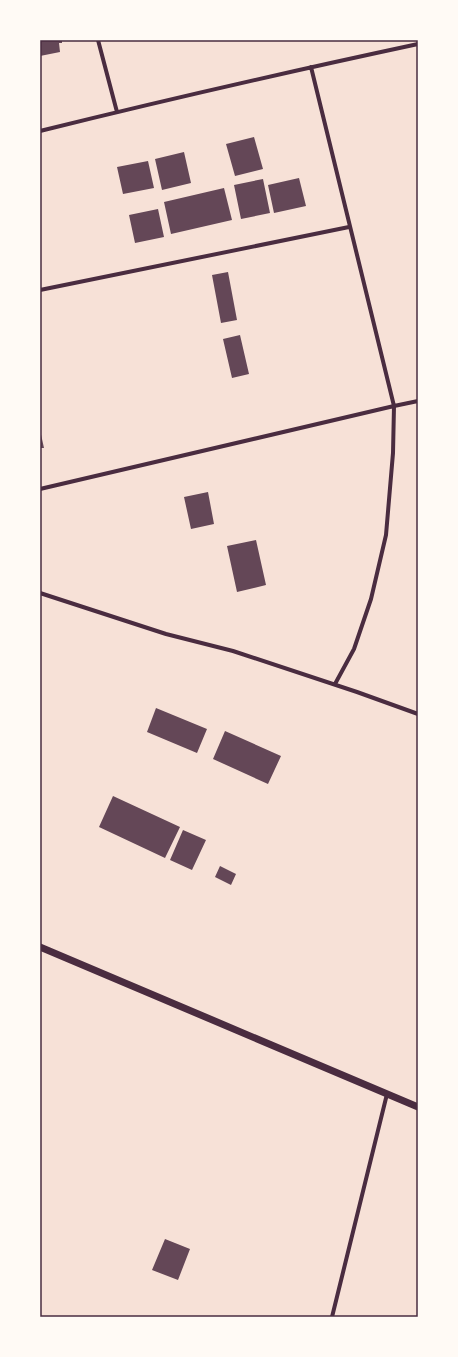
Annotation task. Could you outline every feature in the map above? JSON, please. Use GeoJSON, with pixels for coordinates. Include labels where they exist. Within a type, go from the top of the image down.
{"type":"FeatureCollection","features":[{"type":"Feature","properties":{"kind":"street"},"geometry":{"type":"LineString","coordinates":[[98,40],[117,112]]}},
{"type":"Feature","properties":{"kind":"street"},"geometry":{"type":"LineString","coordinates":[[40,131],[311,67],[418,44]]}},
{"type":"Feature","properties":{"kind":"street"},"geometry":{"type":"LineString","coordinates":[[311,67],[394,406],[393,453],[386,535],[371,599],[354,649],[335,684]]}},
{"type":"Feature","properties":{"kind":"street"},"geometry":{"type":"LineString","coordinates":[[40,290],[349,227]]}},
{"type":"Feature","properties":{"kind":"street"},"geometry":{"type":"LineString","coordinates":[[40,489],[418,401]]}},
{"type":"Feature","properties":{"kind":"street"},"geometry":{"type":"LineString","coordinates":[[40,593],[166,634],[233,651],[335,684],[418,714]]}},
{"type":"Feature","properties":{"kind":"street"},"geometry":{"type":"LineString","coordinates":[[40,948],[418,1107]]}},
{"type":"Feature","properties":{"kind":"street"},"geometry":{"type":"LineString","coordinates":[[332,1317],[387,1094]]}},
{"type":"Feature","properties":{"kind":"building"},"geometry":{"type":"Polygon","coordinates":[[[40,40],[62,40],[62,43],[59,43],[60,52],[40,56],[40,40]]]}},
{"type":"Feature","properties":{"kind":"building"},"geometry":{"type":"Polygon","coordinates":[[[254,137],[263,169],[235,176],[226,144],[254,137]]]}},
{"type":"Feature","properties":{"kind":"building"},"geometry":{"type":"Polygon","coordinates":[[[184,152],[191,183],[162,190],[155,159],[184,152]]]}},
{"type":"Feature","properties":{"kind":"building"},"geometry":{"type":"Polygon","coordinates":[[[148,161],[154,188],[123,194],[117,167],[148,161]]]}},
{"type":"Feature","properties":{"kind":"building"},"geometry":{"type":"Polygon","coordinates":[[[299,178],[306,206],[274,213],[268,185],[299,178]]]}},
{"type":"Feature","properties":{"kind":"building"},"geometry":{"type":"Polygon","coordinates":[[[263,179],[270,213],[241,219],[234,185],[263,179]]]}},
{"type":"Feature","properties":{"kind":"building"},"geometry":{"type":"Polygon","coordinates":[[[224,188],[232,220],[171,234],[164,202],[224,188]]]}},
{"type":"Feature","properties":{"kind":"building"},"geometry":{"type":"Polygon","coordinates":[[[158,209],[164,237],[135,243],[129,215],[158,209]]]}},
{"type":"Feature","properties":{"kind":"building"},"geometry":{"type":"Polygon","coordinates":[[[228,272],[237,320],[221,323],[212,275],[228,272]]]}},
{"type":"Feature","properties":{"kind":"building"},"geometry":{"type":"Polygon","coordinates":[[[240,335],[249,374],[232,378],[223,339],[240,335]]]}},
{"type":"Feature","properties":{"kind":"building"},"geometry":{"type":"Polygon","coordinates":[[[40,430],[44,448],[40,448],[40,430]]]}},
{"type":"Feature","properties":{"kind":"building"},"geometry":{"type":"Polygon","coordinates":[[[208,492],[214,524],[191,529],[184,497],[208,492]]]}},
{"type":"Feature","properties":{"kind":"building"},"geometry":{"type":"Polygon","coordinates":[[[256,540],[266,585],[237,592],[227,546],[256,540]]]}},
{"type":"Feature","properties":{"kind":"building"},"geometry":{"type":"Polygon","coordinates":[[[156,708],[207,729],[197,753],[147,732],[156,708]]]}},
{"type":"Feature","properties":{"kind":"building"},"geometry":{"type":"Polygon","coordinates":[[[225,731],[281,756],[268,784],[213,759],[225,731]]]}},
{"type":"Feature","properties":{"kind":"building"},"geometry":{"type":"Polygon","coordinates":[[[113,796],[180,827],[165,858],[99,827],[113,796]]]}},
{"type":"Feature","properties":{"kind":"building"},"geometry":{"type":"Polygon","coordinates":[[[183,830],[206,840],[192,870],[170,860],[183,830]]]}},
{"type":"Feature","properties":{"kind":"building"},"geometry":{"type":"Polygon","coordinates":[[[220,866],[236,874],[231,885],[215,877],[220,866]]]}},
{"type":"Feature","properties":{"kind":"building"},"geometry":{"type":"Polygon","coordinates":[[[165,1239],[190,1249],[178,1280],[152,1270],[165,1239]]]}}]}
